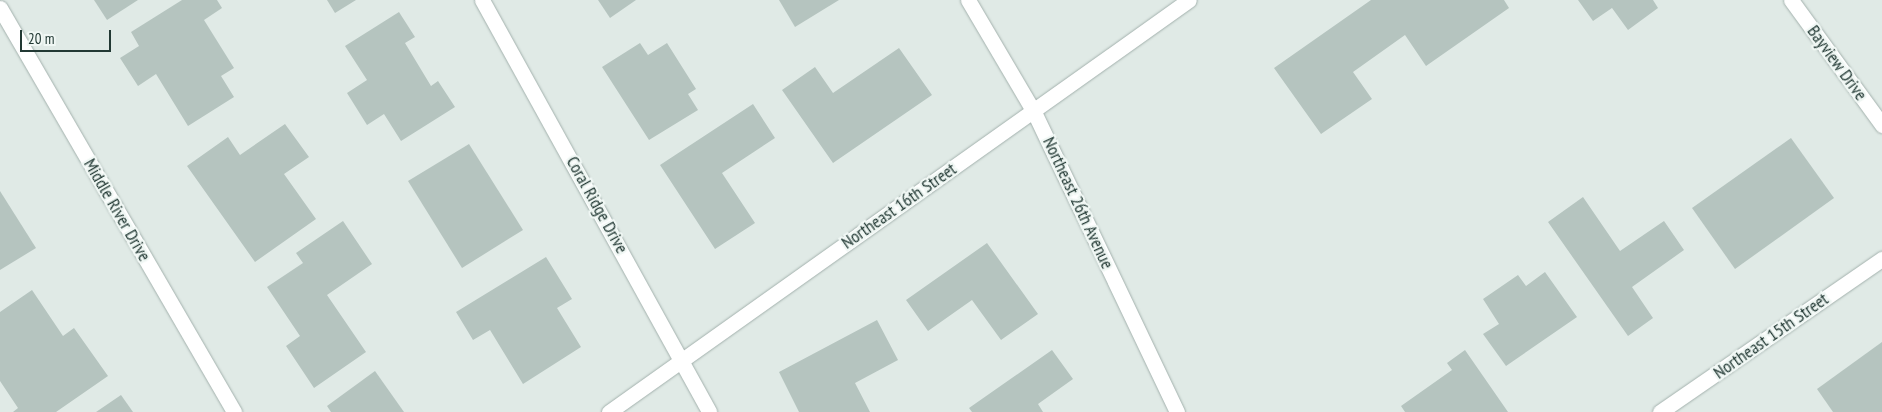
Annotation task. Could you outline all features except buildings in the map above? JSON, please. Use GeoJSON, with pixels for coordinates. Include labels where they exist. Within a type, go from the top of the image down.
{"type":"FeatureCollection","features":[{"type":"Feature","properties":{"kind":"street","name":"Coral Ridge Drive"},"geometry":{"type":"LineString","coordinates":[[482,0],[683,358],[709,412]]}},
{"type":"Feature","properties":{"kind":"street","name":"Northeast 26th Avenue"},"geometry":{"type":"LineString","coordinates":[[968,0],[1034,112],[1177,412]]}},
{"type":"Feature","properties":{"kind":"street","name":"Northeast 16th Street"},"geometry":{"type":"LineString","coordinates":[[609,412],[1034,112],[1189,0]]}},
{"type":"Feature","properties":{"kind":"street","name":"Bayview Drive"},"geometry":{"type":"LineString","coordinates":[[1792,0],[1882,125]]}},
{"type":"Feature","properties":{"kind":"street","name":"Middle River Drive"},"geometry":{"type":"LineString","coordinates":[[0,8],[234,412]]}},
{"type":"Feature","properties":{"kind":"street","name":"Northeast 15th Street"},"geometry":{"type":"LineString","coordinates":[[1660,412],[1882,259]]}}]}
